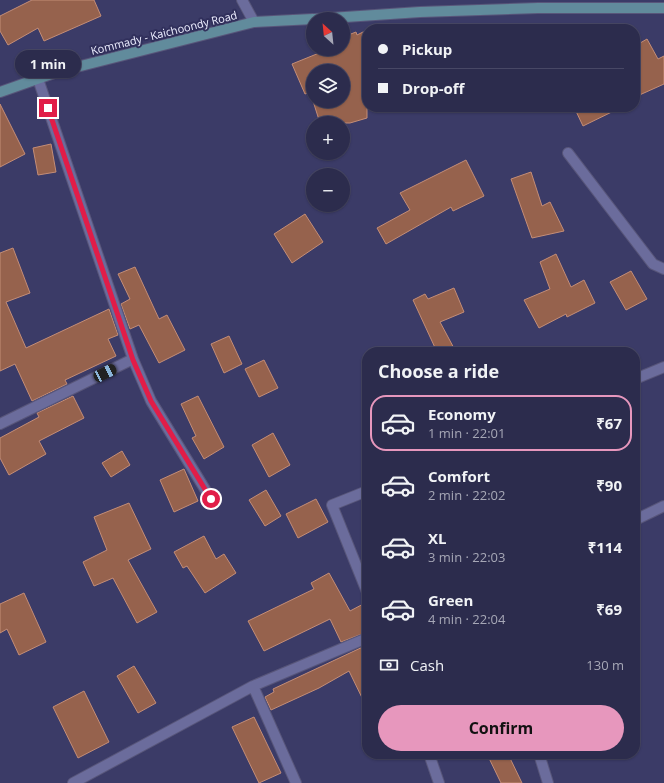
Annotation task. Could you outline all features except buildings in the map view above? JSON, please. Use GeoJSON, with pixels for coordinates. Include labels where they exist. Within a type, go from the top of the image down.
{"type":"FeatureCollection","features":[{"type":"Feature","properties":{"kind":"main road","name":"Kommady - Kaichoondy Road"},"geometry":{"type":"LineString","coordinates":[[350,17],[420,12],[538,8],[664,8]]}},
{"type":"Feature","properties":{"kind":"main road","name":"Kommady - Kaichoondy Road"},"geometry":{"type":"LineString","coordinates":[[0,92],[58,72],[254,22],[306,19]]}},
{"type":"Feature","properties":{"kind":"street"},"geometry":{"type":"LineString","coordinates":[[242,0],[254,22]]}},
{"type":"Feature","properties":{"kind":"street"},"geometry":{"type":"LineString","coordinates":[[38,79],[133,360],[151,401],[211,499]]}},
{"type":"Feature","properties":{"kind":"street"},"geometry":{"type":"LineString","coordinates":[[568,153],[653,264],[664,269]]}},
{"type":"Feature","properties":{"kind":"street"},"geometry":{"type":"LineString","coordinates":[[0,424],[133,360]]}},
{"type":"Feature","properties":{"kind":"street"},"geometry":{"type":"LineString","coordinates":[[640,377],[664,367]]}},
{"type":"Feature","properties":{"kind":"street"},"geometry":{"type":"LineString","coordinates":[[362,493],[332,506],[362,580]]}},
{"type":"Feature","properties":{"kind":"street"},"geometry":{"type":"LineString","coordinates":[[640,518],[664,506]]}},
{"type":"Feature","properties":{"kind":"street"},"geometry":{"type":"LineString","coordinates":[[73,783],[253,686],[362,640]]}},
{"type":"Feature","properties":{"kind":"street"},"geometry":{"type":"LineString","coordinates":[[253,686],[296,783]]}},
{"type":"Feature","properties":{"kind":"street"},"geometry":{"type":"LineString","coordinates":[[431,759],[438,783]]}},
{"type":"Feature","properties":{"kind":"street"},"geometry":{"type":"LineString","coordinates":[[541,759],[548,783]]}},
{"type":"Feature","properties":{"kind":"route"},"geometry":{"type":"LineString","coordinates":[[48,108],[133,360],[151,401],[211,499]]}}]}
